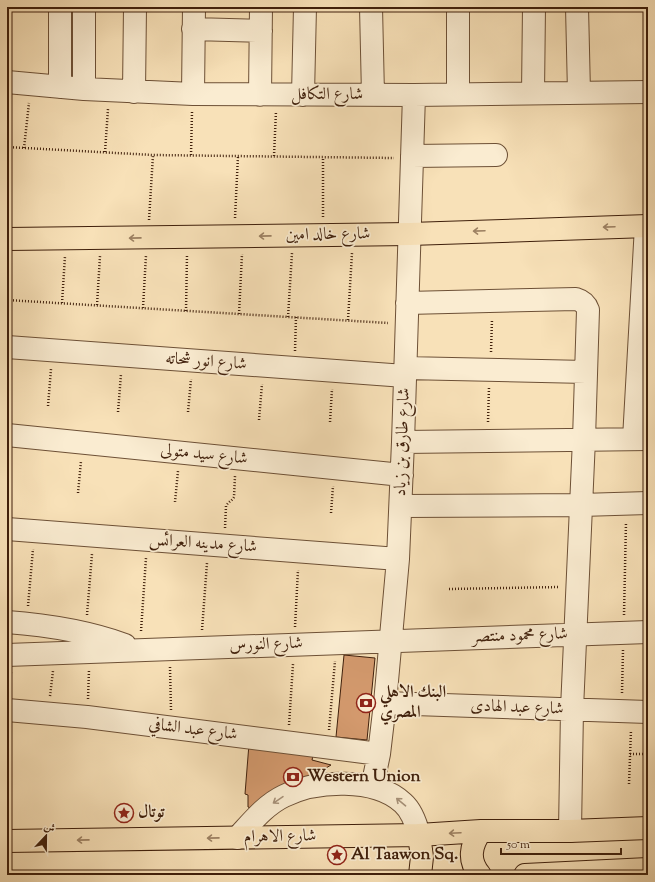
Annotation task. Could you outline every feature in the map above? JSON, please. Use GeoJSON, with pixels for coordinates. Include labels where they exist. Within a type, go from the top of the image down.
{"type":"FeatureCollection","features":[{"type":"Feature","properties":{"kind":"main road","name":"شارع خالد امين"},"geometry":{"type":"LineString","coordinates":[[7,239],[410,234],[647,226]]}},
{"type":"Feature","properties":{"kind":"main road","name":"شارع الاهرام"},"geometry":{"type":"LineString","coordinates":[[7,841],[419,835],[481,831],[570,831],[648,828]]}},
{"type":"Feature","properties":{"kind":"main road"},"geometry":{"type":"LineString","coordinates":[[480,875],[474,865],[472,851],[476,837],[481,831]]}},
{"type":"Feature","properties":{"kind":"main road"},"geometry":{"type":"LineString","coordinates":[[419,835],[422,857],[420,875]]}},
{"type":"Feature","properties":{"kind":"main road"},"geometry":{"type":"LineString","coordinates":[[525,875],[648,870]]}},
{"type":"Feature","properties":{"kind":"street"},"geometry":{"type":"LineString","coordinates":[[60,7],[60,87]]}},
{"type":"Feature","properties":{"kind":"street"},"geometry":{"type":"LineString","coordinates":[[84,7],[84,89]]}},
{"type":"Feature","properties":{"kind":"street"},"geometry":{"type":"LineString","coordinates":[[134,92],[135,7]]}},
{"type":"Feature","properties":{"kind":"street"},"geometry":{"type":"LineString","coordinates":[[193,94],[194,7]]}},
{"type":"Feature","properties":{"kind":"street"},"geometry":{"type":"LineString","coordinates":[[261,7],[261,31],[268,95]]}},
{"type":"Feature","properties":{"kind":"street"},"geometry":{"type":"LineString","coordinates":[[303,95],[305,7]]}},
{"type":"Feature","properties":{"kind":"street"},"geometry":{"type":"LineString","coordinates":[[371,7],[373,95]]}},
{"type":"Feature","properties":{"kind":"street"},"geometry":{"type":"LineString","coordinates":[[458,7],[458,94]]}},
{"type":"Feature","properties":{"kind":"street"},"geometry":{"type":"LineString","coordinates":[[533,93],[534,7]]}},
{"type":"Feature","properties":{"kind":"street"},"geometry":{"type":"LineString","coordinates":[[577,7],[579,93]]}},
{"type":"Feature","properties":{"kind":"street"},"geometry":{"type":"LineString","coordinates":[[193,29],[261,31]]}},
{"type":"Feature","properties":{"kind":"street","name":"شارع التكافل"},"geometry":{"type":"LineString","coordinates":[[7,82],[109,91],[193,94],[414,95],[648,92]]}},
{"type":"Feature","properties":{"kind":"street","name":"شارع طارق بن زياد"},"geometry":{"type":"LineString","coordinates":[[372,787],[379,754],[385,703],[392,641],[398,559],[414,95]]}},
{"type":"Feature","properties":{"kind":"street"},"geometry":{"type":"LineString","coordinates":[[412,157],[496,155]]}},
{"type":"Feature","properties":{"kind":"street"},"geometry":{"type":"LineString","coordinates":[[403,442],[641,439],[647,226]]}},
{"type":"Feature","properties":{"kind":"street"},"geometry":{"type":"LineString","coordinates":[[407,313],[572,299],[580,300],[587,306],[584,440],[572,710],[570,831]]}},
{"type":"Feature","properties":{"kind":"street","name":"شارع انور شحاته"},"geometry":{"type":"LineString","coordinates":[[7,348],[333,370],[405,372],[586,372]]}},
{"type":"Feature","properties":{"kind":"street","name":"شارع سيد متولى"},"geometry":{"type":"LineString","coordinates":[[7,435],[402,474]]}},
{"type":"Feature","properties":{"kind":"street"},"geometry":{"type":"LineString","coordinates":[[401,506],[648,503]]}},
{"type":"Feature","properties":{"kind":"street","name":"شارع مدينه العرائس"},"geometry":{"type":"LineString","coordinates":[[7,529],[398,559]]}},
{"type":"Feature","properties":{"kind":"street","name":"شارع النورس"},"geometry":{"type":"LineString","coordinates":[[17,623],[66,629],[88,643]]}},
{"type":"Feature","properties":{"kind":"street","name":"شارع محمود منتصر"},"geometry":{"type":"LineString","coordinates":[[392,641],[648,632]]}},
{"type":"Feature","properties":{"kind":"street","name":"شارع النورس"},"geometry":{"type":"LineString","coordinates":[[9,655],[55,653],[88,643],[140,650],[392,641]]}},
{"type":"Feature","properties":{"kind":"street","name":"شارع عبد الهادى"},"geometry":{"type":"LineString","coordinates":[[385,703],[634,712]]}},
{"type":"Feature","properties":{"kind":"street","name":"شارع عبد الشافي"},"geometry":{"type":"LineString","coordinates":[[7,710],[87,717],[379,754]]}},
{"type":"Feature","properties":{"kind":"street"},"geometry":{"type":"LineString","coordinates":[[237,838],[264,809],[284,796],[305,787],[328,784],[354,784],[372,787],[389,793],[404,803],[414,818],[419,835]]}},
{"type":"Feature","properties":{"kind":"path"},"geometry":{"type":"LineString","coordinates":[[24,148],[30,84]]}},
{"type":"Feature","properties":{"kind":"path"},"geometry":{"type":"LineString","coordinates":[[105,152],[109,91]]}},
{"type":"Feature","properties":{"kind":"path"},"geometry":{"type":"LineString","coordinates":[[191,155],[193,94]]}},
{"type":"Feature","properties":{"kind":"path"},"geometry":{"type":"LineString","coordinates":[[268,95],[274,157]]}},
{"type":"Feature","properties":{"kind":"path"},"geometry":{"type":"LineString","coordinates":[[7,147],[153,155],[412,157]]}},
{"type":"Feature","properties":{"kind":"path"},"geometry":{"type":"LineString","coordinates":[[143,308],[153,155]]}},
{"type":"Feature","properties":{"kind":"path"},"geometry":{"type":"LineString","coordinates":[[238,156],[239,314]]}},
{"type":"Feature","properties":{"kind":"path"},"geometry":{"type":"LineString","coordinates":[[323,157],[323,235]]}},
{"type":"Feature","properties":{"kind":"path"},"geometry":{"type":"LineString","coordinates":[[348,320],[353,234]]}},
{"type":"Feature","properties":{"kind":"path"},"geometry":{"type":"LineString","coordinates":[[288,317],[293,235]]}},
{"type":"Feature","properties":{"kind":"path"},"geometry":{"type":"LineString","coordinates":[[186,311],[187,237]]}},
{"type":"Feature","properties":{"kind":"path"},"geometry":{"type":"LineString","coordinates":[[97,306],[101,238]]}},
{"type":"Feature","properties":{"kind":"path"},"geometry":{"type":"LineString","coordinates":[[62,303],[66,239]]}},
{"type":"Feature","properties":{"kind":"path"},"geometry":{"type":"LineString","coordinates":[[7,300],[348,320],[407,313]]}},
{"type":"Feature","properties":{"kind":"path"},"geometry":{"type":"LineString","coordinates":[[294,368],[296,317]]}},
{"type":"Feature","properties":{"kind":"path"},"geometry":{"type":"LineString","coordinates":[[48,406],[52,351]]}},
{"type":"Feature","properties":{"kind":"path"},"geometry":{"type":"LineString","coordinates":[[118,412],[122,356]]}},
{"type":"Feature","properties":{"kind":"path"},"geometry":{"type":"LineString","coordinates":[[188,412],[192,361]]}},
{"type":"Feature","properties":{"kind":"path"},"geometry":{"type":"LineString","coordinates":[[259,420],[264,366]]}},
{"type":"Feature","properties":{"kind":"path"},"geometry":{"type":"LineString","coordinates":[[330,422],[333,370]]}},
{"type":"Feature","properties":{"kind":"path"},"geometry":{"type":"LineString","coordinates":[[78,493],[83,443]]}},
{"type":"Feature","properties":{"kind":"path"},"geometry":{"type":"LineString","coordinates":[[175,502],[179,452]]}},
{"type":"Feature","properties":{"kind":"path"},"geometry":{"type":"LineString","coordinates":[[201,648],[216,545],[226,506],[234,497],[236,458]]}},
{"type":"Feature","properties":{"kind":"path"},"geometry":{"type":"LineString","coordinates":[[331,513],[334,468]]}},
{"type":"Feature","properties":{"kind":"path"},"geometry":{"type":"LineString","coordinates":[[626,504],[623,632],[634,712],[628,784]]}},
{"type":"Feature","properties":{"kind":"path"},"geometry":{"type":"LineString","coordinates":[[17,623],[34,531]]}},
{"type":"Feature","properties":{"kind":"path"},"geometry":{"type":"LineString","coordinates":[[87,717],[88,643],[93,536]]}},
{"type":"Feature","properties":{"kind":"path"},"geometry":{"type":"LineString","coordinates":[[140,650],[147,540]]}},
{"type":"Feature","properties":{"kind":"path"},"geometry":{"type":"LineString","coordinates":[[449,589],[578,587]]}},
{"type":"Feature","properties":{"kind":"path"},"geometry":{"type":"LineString","coordinates":[[328,747],[337,643]]}},
{"type":"Feature","properties":{"kind":"path"},"geometry":{"type":"LineString","coordinates":[[170,649],[172,728]]}},
{"type":"Feature","properties":{"kind":"path"},"geometry":{"type":"LineString","coordinates":[[48,713],[55,653]]}},
{"type":"Feature","properties":{"kind":"path"},"geometry":{"type":"LineString","coordinates":[[7,710],[9,655]]}},
{"type":"Feature","properties":{"kind":"path"},"geometry":{"type":"LineString","coordinates":[[630,754],[648,754]]}},
{"type":"Feature","properties":{"kind":"building"},"geometry":{"type":"Polygon","coordinates":[[[344,655],[375,658],[367,740],[336,737],[344,655]]]}},
{"type":"Feature","properties":{"kind":"building"},"geometry":{"type":"Polygon","coordinates":[[[249,744],[314,751],[312,760],[331,765],[256,810],[248,807],[248,795],[245,794],[249,744]]]}},
{"type":"Feature","properties":{"kind":"place","name":"البنك الاهلي المصري"},"geometry":{"type":"Point","coordinates":[366,703]}},
{"type":"Feature","properties":{"kind":"place","name":"Western Union"},"geometry":{"type":"Point","coordinates":[293,777]}},
{"type":"Feature","properties":{"kind":"place","name":"توتال"},"geometry":{"type":"Point","coordinates":[124,813]}},
{"type":"Feature","properties":{"kind":"place","name":"Al Taawon Sq."},"geometry":{"type":"Point","coordinates":[337,855]}}]}
